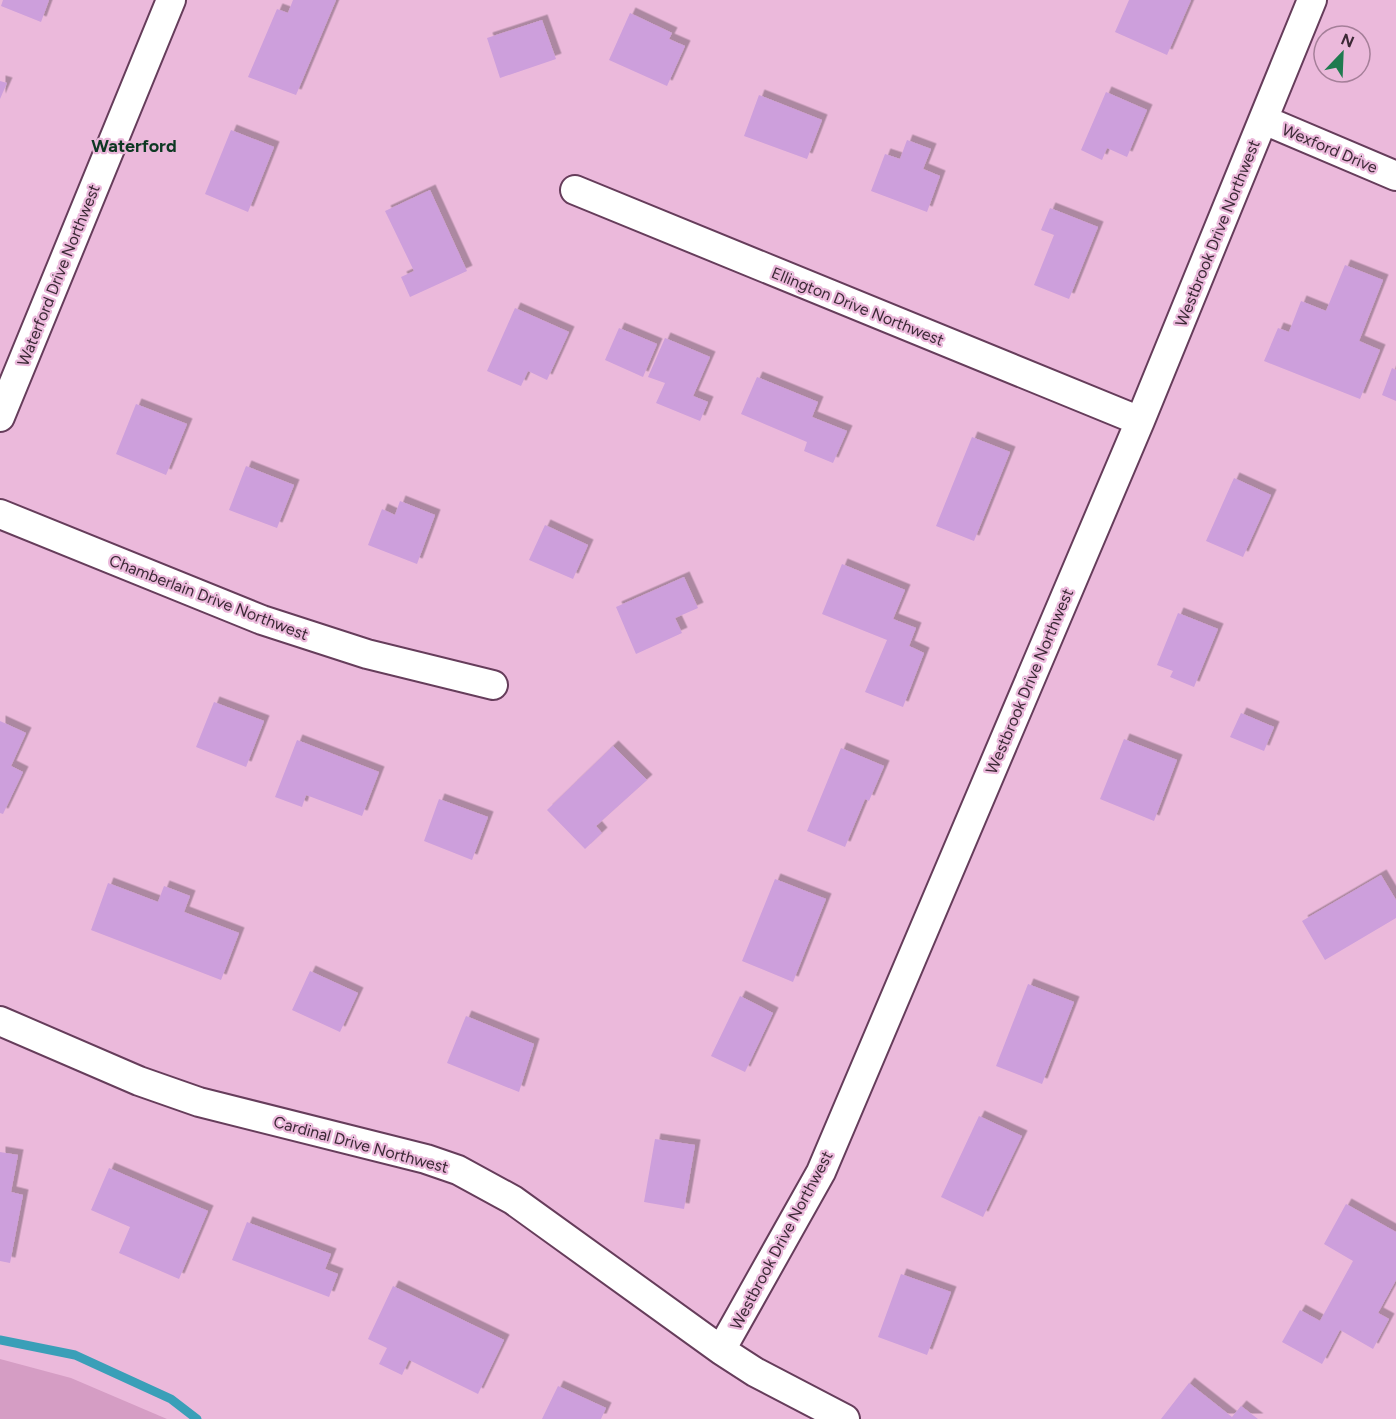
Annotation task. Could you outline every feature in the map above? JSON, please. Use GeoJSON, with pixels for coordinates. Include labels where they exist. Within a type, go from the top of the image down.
{"type":"FeatureCollection","features":[{"type":"Feature","properties":{"kind":"street","name":"Waterford Drive Northwest"},"geometry":{"type":"LineString","coordinates":[[0,417],[171,0]]}},
{"type":"Feature","properties":{"kind":"street","name":"Westbrook Drive Northwest"},"geometry":{"type":"LineString","coordinates":[[721,1350],[821,1172],[1140,421],[1312,0]]}},
{"type":"Feature","properties":{"kind":"street","name":"Wexford Drive"},"geometry":{"type":"LineString","coordinates":[[1264,120],[1396,176]]}},
{"type":"Feature","properties":{"kind":"street","name":"Ellington Drive Northwest"},"geometry":{"type":"LineString","coordinates":[[575,190],[1140,421]]}},
{"type":"Feature","properties":{"kind":"street","name":"Chamberlain Drive Northwest"},"geometry":{"type":"LineString","coordinates":[[0,514],[262,620],[368,654],[493,685]]}},
{"type":"Feature","properties":{"kind":"street","name":"Cardinal Drive Northwest"},"geometry":{"type":"LineString","coordinates":[[0,1021],[139,1082],[199,1102],[426,1159],[458,1170],[513,1200],[755,1372],[845,1419]]}},
{"type":"Feature","properties":{"kind":"shaded area"},"geometry":{"type":"Polygon","coordinates":[[[0,1359],[71,1378],[167,1419],[0,1419],[0,1359]]]}},
{"type":"Feature","properties":{"kind":"building"},"geometry":{"type":"Polygon","coordinates":[[[3,0],[49,0],[41,22],[1,6],[3,0]]]}},
{"type":"Feature","properties":{"kind":"building"},"geometry":{"type":"Polygon","coordinates":[[[293,0],[336,0],[296,95],[248,77],[277,9],[288,13],[293,0]]]}},
{"type":"Feature","properties":{"kind":"building"},"geometry":{"type":"Polygon","coordinates":[[[1129,0],[1191,0],[1167,55],[1115,32],[1129,0]]]}},
{"type":"Feature","properties":{"kind":"building"},"geometry":{"type":"Polygon","coordinates":[[[630,13],[672,33],[669,39],[685,46],[667,86],[609,60],[630,13]]]}},
{"type":"Feature","properties":{"kind":"building"},"geometry":{"type":"Polygon","coordinates":[[[542,20],[556,59],[500,78],[487,38],[542,20]]]}},
{"type":"Feature","properties":{"kind":"building"},"geometry":{"type":"Polygon","coordinates":[[[0,81],[7,83],[0,99],[0,81]]]}},
{"type":"Feature","properties":{"kind":"building"},"geometry":{"type":"Polygon","coordinates":[[[1106,92],[1147,110],[1127,157],[1107,148],[1102,160],[1081,150],[1106,92]]]}},
{"type":"Feature","properties":{"kind":"building"},"geometry":{"type":"Polygon","coordinates":[[[759,95],[822,120],[807,159],[744,136],[759,95]]]}},
{"type":"Feature","properties":{"kind":"building"},"geometry":{"type":"Polygon","coordinates":[[[231,130],[274,147],[248,212],[205,194],[231,130]]]}},
{"type":"Feature","properties":{"kind":"building"},"geometry":{"type":"Polygon","coordinates":[[[907,140],[931,149],[923,169],[940,176],[927,212],[871,191],[885,154],[900,159],[907,140]]]}},
{"type":"Feature","properties":{"kind":"building"},"geometry":{"type":"Polygon","coordinates":[[[430,190],[467,271],[410,297],[401,277],[414,271],[385,211],[430,190]]]}},
{"type":"Feature","properties":{"kind":"building"},"geometry":{"type":"Polygon","coordinates":[[[1050,208],[1098,227],[1069,299],[1034,285],[1054,235],[1041,230],[1050,208]]]}},
{"type":"Feature","properties":{"kind":"building"},"geometry":{"type":"Polygon","coordinates":[[[1345,265],[1383,280],[1359,341],[1380,350],[1360,399],[1264,361],[1278,328],[1289,332],[1301,301],[1326,311],[1345,265]]]}},
{"type":"Feature","properties":{"kind":"building"},"geometry":{"type":"Polygon","coordinates":[[[515,308],[569,332],[547,380],[528,371],[521,386],[487,371],[515,308]]]}},
{"type":"Feature","properties":{"kind":"building"},"geometry":{"type":"Polygon","coordinates":[[[619,328],[657,344],[643,377],[605,360],[619,328]]]}},
{"type":"Feature","properties":{"kind":"building"},"geometry":{"type":"Polygon","coordinates":[[[665,338],[710,357],[693,396],[708,402],[700,421],[656,403],[665,383],[648,377],[665,338]]]}},
{"type":"Feature","properties":{"kind":"building"},"geometry":{"type":"Polygon","coordinates":[[[1392,368],[1396,370],[1396,401],[1382,395],[1392,368]]]}},
{"type":"Feature","properties":{"kind":"building"},"geometry":{"type":"Polygon","coordinates":[[[757,377],[818,402],[812,417],[847,431],[833,463],[804,451],[807,442],[741,414],[757,377]]]}},
{"type":"Feature","properties":{"kind":"building"},"geometry":{"type":"Polygon","coordinates":[[[136,404],[187,424],[166,475],[116,454],[136,404]]]}},
{"type":"Feature","properties":{"kind":"building"},"geometry":{"type":"Polygon","coordinates":[[[972,437],[1010,452],[974,541],[936,526],[972,437]]]}},
{"type":"Feature","properties":{"kind":"building"},"geometry":{"type":"Polygon","coordinates":[[[246,466],[294,485],[277,528],[229,510],[246,466]]]}},
{"type":"Feature","properties":{"kind":"building"},"geometry":{"type":"Polygon","coordinates":[[[1234,478],[1271,495],[1243,557],[1206,541],[1234,478]]]}},
{"type":"Feature","properties":{"kind":"building"},"geometry":{"type":"Polygon","coordinates":[[[400,501],[435,515],[417,564],[368,545],[382,509],[395,515],[400,501]]]}},
{"type":"Feature","properties":{"kind":"building"},"geometry":{"type":"Polygon","coordinates":[[[545,525],[588,545],[573,579],[529,560],[545,525]]]}},
{"type":"Feature","properties":{"kind":"building"},"geometry":{"type":"Polygon","coordinates":[[[842,564],[905,590],[893,619],[916,628],[909,646],[924,653],[903,707],[865,692],[887,640],[822,614],[842,564]]]}},
{"type":"Feature","properties":{"kind":"building"},"geometry":{"type":"Polygon","coordinates":[[[684,577],[698,608],[675,618],[682,633],[636,654],[616,607],[684,577]]]}},
{"type":"Feature","properties":{"kind":"building"},"geometry":{"type":"Polygon","coordinates":[[[1178,613],[1218,629],[1194,687],[1170,677],[1173,671],[1157,665],[1178,613]]]}},
{"type":"Feature","properties":{"kind":"building"},"geometry":{"type":"Polygon","coordinates":[[[214,702],[264,721],[246,767],[196,747],[214,702]]]}},
{"type":"Feature","properties":{"kind":"building"},"geometry":{"type":"Polygon","coordinates":[[[1241,713],[1274,727],[1264,751],[1230,737],[1241,713]]]}},
{"type":"Feature","properties":{"kind":"building"},"geometry":{"type":"Polygon","coordinates":[[[0,721],[26,733],[11,766],[23,772],[3,814],[0,813],[0,721]]]}},
{"type":"Feature","properties":{"kind":"building"},"geometry":{"type":"Polygon","coordinates":[[[1124,739],[1177,760],[1154,821],[1100,799],[1124,739]]]}},
{"type":"Feature","properties":{"kind":"building"},"geometry":{"type":"Polygon","coordinates":[[[297,740],[379,772],[362,816],[306,795],[302,807],[275,797],[297,740]]]}},
{"type":"Feature","properties":{"kind":"building"},"geometry":{"type":"Polygon","coordinates":[[[613,746],[647,780],[596,826],[602,833],[585,849],[547,810],[613,746]]]}},
{"type":"Feature","properties":{"kind":"building"},"geometry":{"type":"Polygon","coordinates":[[[841,748],[884,766],[869,801],[865,799],[845,847],[807,831],[841,748]]]}},
{"type":"Feature","properties":{"kind":"building"},"geometry":{"type":"Polygon","coordinates":[[[439,799],[488,817],[472,860],[424,841],[439,799]]]}},
{"type":"Feature","properties":{"kind":"building"},"geometry":{"type":"Polygon","coordinates":[[[1381,875],[1396,900],[1396,918],[1325,960],[1302,921],[1381,875]]]}},
{"type":"Feature","properties":{"kind":"building"},"geometry":{"type":"Polygon","coordinates":[[[775,879],[826,899],[793,982],[742,961],[775,879]]]}},
{"type":"Feature","properties":{"kind":"building"},"geometry":{"type":"Polygon","coordinates":[[[108,883],[158,902],[164,886],[190,896],[184,912],[239,933],[221,980],[91,930],[108,883]]]}},
{"type":"Feature","properties":{"kind":"building"},"geometry":{"type":"Polygon","coordinates":[[[310,971],[358,993],[340,1032],[292,1010],[310,971]]]}},
{"type":"Feature","properties":{"kind":"building"},"geometry":{"type":"Polygon","coordinates":[[[1028,984],[1074,1002],[1042,1084],[996,1066],[1028,984]]]}},
{"type":"Feature","properties":{"kind":"building"},"geometry":{"type":"Polygon","coordinates":[[[740,996],[773,1013],[745,1072],[711,1056],[740,996]]]}},
{"type":"Feature","properties":{"kind":"building"},"geometry":{"type":"Polygon","coordinates":[[[466,1016],[534,1044],[519,1092],[447,1063],[466,1016]]]}},
{"type":"Feature","properties":{"kind":"building"},"geometry":{"type":"Polygon","coordinates":[[[979,1116],[1022,1136],[983,1217],[941,1197],[979,1116]]]}},
{"type":"Feature","properties":{"kind":"building"},"geometry":{"type":"Polygon","coordinates":[[[655,1139],[695,1145],[684,1209],[644,1202],[655,1139]]]}},
{"type":"Feature","properties":{"kind":"building"},"geometry":{"type":"Polygon","coordinates":[[[0,1152],[18,1155],[11,1192],[23,1195],[10,1263],[0,1261],[0,1152]]]}},
{"type":"Feature","properties":{"kind":"building"},"geometry":{"type":"Polygon","coordinates":[[[109,1168],[208,1211],[179,1279],[119,1253],[130,1227],[91,1210],[109,1168]]]}},
{"type":"Feature","properties":{"kind":"building"},"geometry":{"type":"Polygon","coordinates":[[[1346,1204],[1396,1232],[1396,1280],[1378,1313],[1389,1319],[1373,1349],[1340,1330],[1322,1364],[1282,1342],[1300,1310],[1320,1321],[1353,1261],[1324,1244],[1346,1204]]]}},
{"type":"Feature","properties":{"kind":"building"},"geometry":{"type":"Polygon","coordinates":[[[247,1222],[331,1254],[325,1269],[338,1274],[329,1297],[232,1260],[247,1222]]]}},
{"type":"Feature","properties":{"kind":"building"},"geometry":{"type":"Polygon","coordinates":[[[901,1274],[951,1292],[927,1355],[878,1337],[901,1274]]]}},
{"type":"Feature","properties":{"kind":"building"},"geometry":{"type":"Polygon","coordinates":[[[393,1286],[504,1340],[478,1394],[409,1360],[402,1375],[379,1364],[387,1348],[368,1339],[393,1286]]]}},
{"type":"Feature","properties":{"kind":"building"},"geometry":{"type":"Polygon","coordinates":[[[1189,1383],[1232,1417],[1241,1406],[1258,1419],[1161,1419],[1189,1383]]]}},
{"type":"Feature","properties":{"kind":"building"},"geometry":{"type":"Polygon","coordinates":[[[558,1386],[606,1408],[601,1419],[542,1419],[558,1386]]]}},
{"type":"Feature","properties":{"kind":"waterway"},"geometry":{"type":"LineString","coordinates":[[0,1340],[75,1355],[171,1399],[197,1419]]}},
{"type":"Feature","properties":{"kind":"district","name":"Waterford"},"geometry":{"type":"Point","coordinates":[134,146]}}]}
